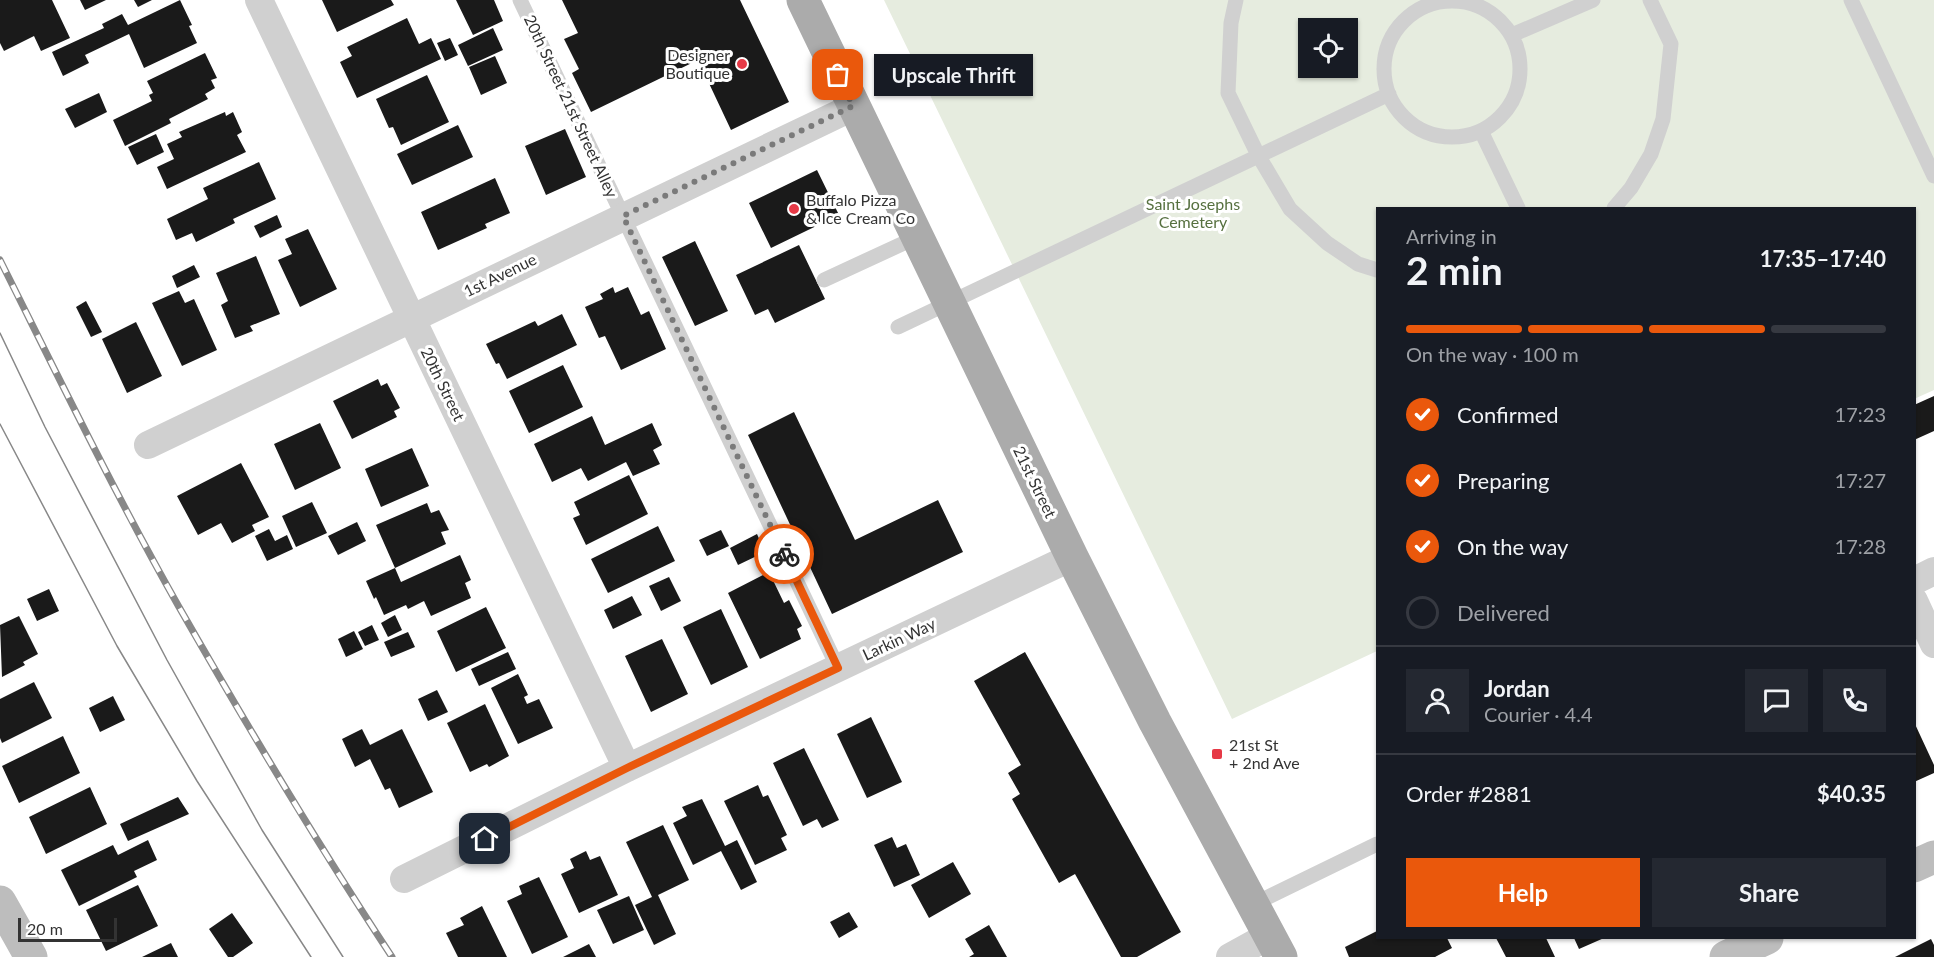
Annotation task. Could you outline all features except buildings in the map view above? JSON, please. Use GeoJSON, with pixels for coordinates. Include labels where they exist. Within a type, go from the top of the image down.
{"type":"FeatureCollection","features":[{"type":"Feature","properties":{"kind":"main road","name":"21st Street"},"geometry":{"type":"LineString","coordinates":[[803,0],[1072,557],[1155,722],[1276,946]]}},
{"type":"Feature","properties":{"kind":"street","name":"20th Street"},"geometry":{"type":"LineString","coordinates":[[259,0],[627,768]]}},
{"type":"Feature","properties":{"kind":"street","name":"1st Avenue"},"geometry":{"type":"LineString","coordinates":[[148,445],[853,106]]}},
{"type":"Feature","properties":{"kind":"street","name":"Larkin Way"},"geometry":{"type":"LineString","coordinates":[[404,879],[627,768],[1072,557]]}},
{"type":"Feature","properties":{"kind":"street"},"geometry":{"type":"LineString","coordinates":[[1916,579],[1934,571]]}},
{"type":"Feature","properties":{"kind":"street"},"geometry":{"type":"LineString","coordinates":[[1916,605],[1934,644]]}},
{"type":"Feature","properties":{"kind":"street"},"geometry":{"type":"LineString","coordinates":[[1916,866],[1934,857]]}},
{"type":"Feature","properties":{"kind":"street"},"geometry":{"type":"LineString","coordinates":[[0,902],[31,957]]}},
{"type":"Feature","properties":{"kind":"street"},"geometry":{"type":"LineString","coordinates":[[1734,955],[1765,939]]}},
{"type":"Feature","properties":{"kind":"street"},"geometry":{"type":"LineString","coordinates":[[1230,957],[1276,946]]}},
{"type":"Feature","properties":{"kind":"lane","name":"20th Street 21st Street Alley"},"geometry":{"type":"LineString","coordinates":[[520,0],[838,668]]}},
{"type":"Feature","properties":{"kind":"lane"},"geometry":{"type":"LineString","coordinates":[[1236,0],[1231,23],[1228,93],[1258,155],[1290,209],[1326,243],[1358,264],[1376,270]]}},
{"type":"Feature","properties":{"kind":"lane"},"geometry":{"type":"LineString","coordinates":[[1512,36],[1593,0]]}},
{"type":"Feature","properties":{"kind":"lane"},"geometry":{"type":"LineString","coordinates":[[1615,207],[1631,188],[1651,154],[1663,119],[1671,44],[1650,0]]}},
{"type":"Feature","properties":{"kind":"lane"},"geometry":{"type":"LineString","coordinates":[[1851,0],[1934,176]]}},
{"type":"Feature","properties":{"kind":"lane"},"geometry":{"type":"LineString","coordinates":[[1455,1],[1472,4],[1488,11],[1502,22],[1512,36],[1518,53],[1520,72],[1517,89],[1509,106],[1497,120],[1481,131],[1464,136],[1445,137],[1427,132],[1411,123],[1398,110],[1389,94],[1385,74],[1386,55],[1393,36],[1419,4],[1455,1]]}},
{"type":"Feature","properties":{"kind":"lane"},"geometry":{"type":"LineString","coordinates":[[898,327],[1389,94]]}},
{"type":"Feature","properties":{"kind":"lane"},"geometry":{"type":"LineString","coordinates":[[1481,131],[1518,207]]}},
{"type":"Feature","properties":{"kind":"lane"},"geometry":{"type":"LineString","coordinates":[[824,280],[917,237]]}},
{"type":"Feature","properties":{"kind":"lane"},"geometry":{"type":"LineString","coordinates":[[1254,904],[1376,844]]}},
{"type":"Feature","properties":{"kind":"green space","name":"Saint Josephs Cemetery"},"geometry":{"type":"Polygon","coordinates":[[[884,0],[1934,0],[1934,390],[1916,398],[1916,207],[1376,207],[1376,651],[1232,719],[884,0]]]}},
{"type":"Feature","properties":{"kind":"tram line"},"geometry":{"type":"LineString","coordinates":[[0,333],[45,427],[167,660],[262,830],[343,957]]}},
{"type":"Feature","properties":{"kind":"tram line"},"geometry":{"type":"LineString","coordinates":[[0,424],[117,646],[197,781],[311,957]]}},
{"type":"Feature","properties":{"kind":"railway"},"geometry":{"type":"LineString","coordinates":[[0,260],[65,391],[179,607],[283,784],[392,957]]}},
{"type":"Feature","properties":{"kind":"way so far"},"geometry":{"type":"LineString","coordinates":[[784,554],[623,216],[853,106],[838,75]]}},
{"type":"Feature","properties":{"kind":"place","name":"Designer Boutique"},"geometry":{"type":"Point","coordinates":[742,64]}},
{"type":"Feature","properties":{"kind":"place","name":"Upscale Thrift"},"geometry":{"type":"Point","coordinates":[838,75]}},
{"type":"Feature","properties":{"kind":"place","name":"Buffalo Pizza & Ice Cream Co"},"geometry":{"type":"Point","coordinates":[794,209]}},
{"type":"Feature","properties":{"kind":"place","name":"21st St + 2nd Ave"},"geometry":{"type":"Point","coordinates":[1217,754]}},
{"type":"Feature","properties":{"kind":"route"},"geometry":{"type":"LineString","coordinates":[[485,839],[627,768],[838,668],[784,554]]}}]}
